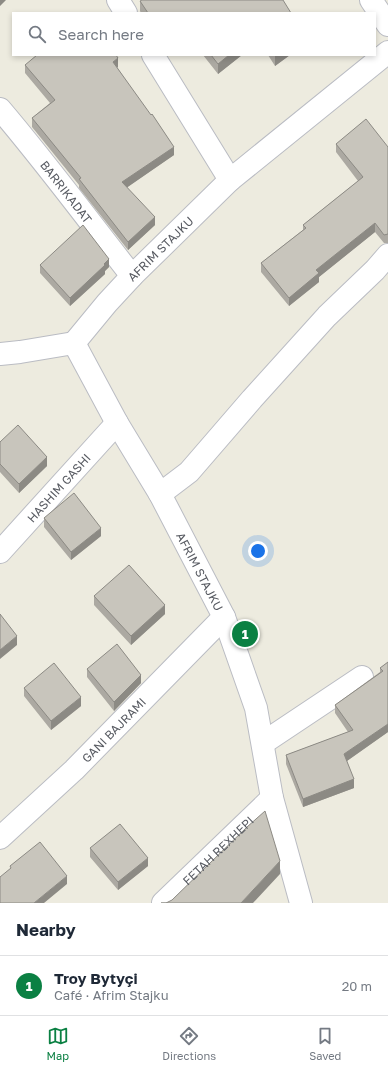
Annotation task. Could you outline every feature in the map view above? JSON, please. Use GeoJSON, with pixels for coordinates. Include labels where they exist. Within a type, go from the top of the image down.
{"type":"FeatureCollection","features":[{"type":"Feature","properties":{"kind":"street"},"geometry":{"type":"LineString","coordinates":[[118,0],[125,12]]}},
{"type":"Feature","properties":{"kind":"street"},"geometry":{"type":"LineString","coordinates":[[371,0],[388,25]]}},
{"type":"Feature","properties":{"kind":"street","name":"AFRIM STAJKU"},"geometry":{"type":"LineString","coordinates":[[301,903],[272,798],[256,708],[224,617],[160,494],[117,423],[74,343],[107,303],[132,276],[230,180],[388,52]]}},
{"type":"Feature","properties":{"kind":"street"},"geometry":{"type":"LineString","coordinates":[[154,56],[230,180]]}},
{"type":"Feature","properties":{"kind":"street","name":"BARRIKADAT"},"geometry":{"type":"LineString","coordinates":[[0,109],[41,158],[132,276]]}},
{"type":"Feature","properties":{"kind":"street"},"geometry":{"type":"LineString","coordinates":[[160,494],[189,472],[327,316],[375,270],[388,255]]}},
{"type":"Feature","properties":{"kind":"street"},"geometry":{"type":"LineString","coordinates":[[0,354],[74,343]]}},
{"type":"Feature","properties":{"kind":"street","name":"HASHIM GASHI"},"geometry":{"type":"LineString","coordinates":[[0,552],[117,423]]}},
{"type":"Feature","properties":{"kind":"street","name":"GANI BAJRAMI"},"geometry":{"type":"LineString","coordinates":[[0,838],[74,770],[224,617]]}},
{"type":"Feature","properties":{"kind":"street"},"geometry":{"type":"LineString","coordinates":[[263,743],[362,677]]}},
{"type":"Feature","properties":{"kind":"street","name":"FETAH REXHEPI"},"geometry":{"type":"LineString","coordinates":[[163,903],[272,798]]}},
{"type":"Feature","properties":{"kind":"building"},"geometry":{"type":"Polygon","coordinates":[[[283,0],[290,12],[147,12],[140,1],[283,0]]]}},
{"type":"Feature","properties":{"kind":"building"},"geometry":{"type":"Polygon","coordinates":[[[36,56],[117,56],[118,58],[113,62],[151,115],[152,114],[174,147],[122,182],[155,217],[128,242],[79,179],[81,178],[32,118],[55,100],[25,65],[36,56]]]}},
{"type":"Feature","properties":{"kind":"building"},"geometry":{"type":"Polygon","coordinates":[[[212,56],[228,56],[218,64],[212,56]]]}},
{"type":"Feature","properties":{"kind":"building"},"geometry":{"type":"Polygon","coordinates":[[[366,119],[388,147],[388,234],[384,235],[375,223],[316,270],[319,273],[289,298],[261,263],[306,228],[303,225],[363,177],[336,144],[366,119]]]}},
{"type":"Feature","properties":{"kind":"building"},"geometry":{"type":"Polygon","coordinates":[[[83,225],[109,259],[104,264],[105,265],[70,298],[40,265],[83,225]]]}},
{"type":"Feature","properties":{"kind":"building"},"geometry":{"type":"Polygon","coordinates":[[[18,425],[47,457],[19,484],[0,464],[0,442],[18,425]]]}},
{"type":"Feature","properties":{"kind":"building"},"geometry":{"type":"Polygon","coordinates":[[[74,493],[101,528],[71,552],[44,518],[74,493]]]}},
{"type":"Feature","properties":{"kind":"building"},"geometry":{"type":"Polygon","coordinates":[[[129,565],[165,605],[131,636],[94,596],[129,565]]]}},
{"type":"Feature","properties":{"kind":"building"},"geometry":{"type":"Polygon","coordinates":[[[0,614],[17,636],[0,650],[0,614]]]}},
{"type":"Feature","properties":{"kind":"building"},"geometry":{"type":"Polygon","coordinates":[[[117,644],[141,675],[114,702],[87,669],[117,644]]]}},
{"type":"Feature","properties":{"kind":"building"},"geometry":{"type":"Polygon","coordinates":[[[388,662],[388,724],[344,754],[354,779],[303,799],[286,755],[353,730],[335,705],[383,671],[380,668],[388,662]]]}},
{"type":"Feature","properties":{"kind":"building"},"geometry":{"type":"Polygon","coordinates":[[[54,663],[81,697],[51,721],[24,688],[54,663]]]}},
{"type":"Feature","properties":{"kind":"building"},"geometry":{"type":"Polygon","coordinates":[[[265,811],[280,861],[241,903],[166,903],[172,900],[265,811]]]}},
{"type":"Feature","properties":{"kind":"building"},"geometry":{"type":"Polygon","coordinates":[[[120,824],[148,858],[118,882],[90,848],[120,824]]]}},
{"type":"Feature","properties":{"kind":"building"},"geometry":{"type":"Polygon","coordinates":[[[40,842],[67,876],[34,903],[0,903],[0,877],[11,868],[10,866],[40,842]]]}},
{"type":"Feature","properties":{"kind":"place","name":"Troy Bytyçi"},"geometry":{"type":"Point","coordinates":[245,634]}}]}
